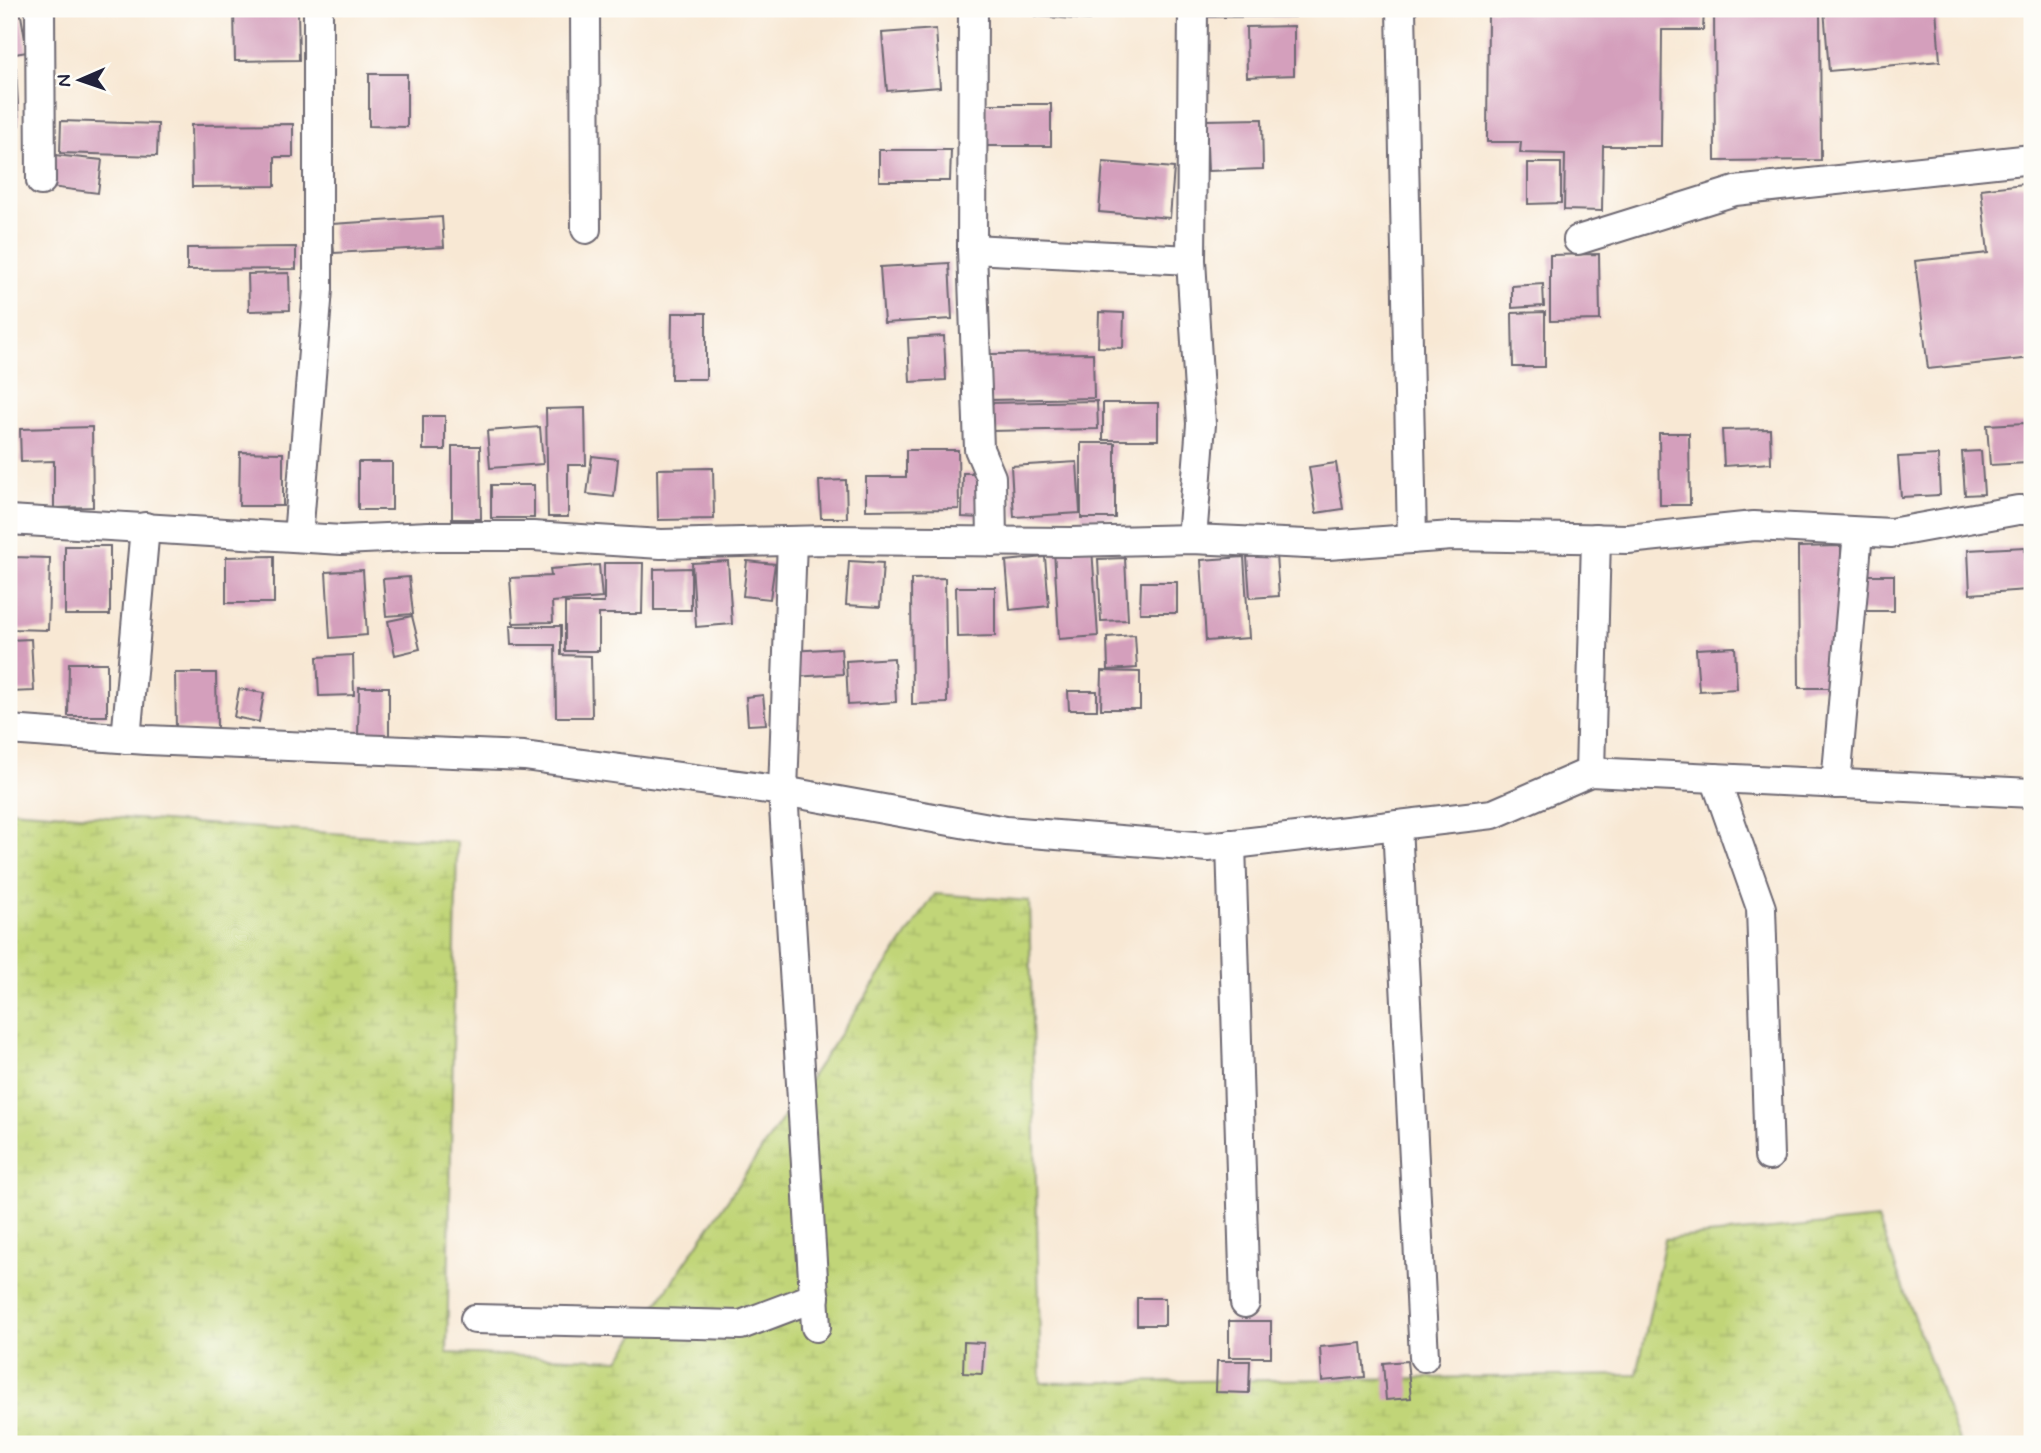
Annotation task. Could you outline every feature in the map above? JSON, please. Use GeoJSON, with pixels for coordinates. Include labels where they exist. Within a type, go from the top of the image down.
{"type":"FeatureCollection","features":[{"type":"Feature","properties":{"kind":"street"},"geometry":{"type":"LineString","coordinates":[[40,9],[41,181]]}},
{"type":"Feature","properties":{"kind":"street"},"geometry":{"type":"LineString","coordinates":[[298,537],[318,289],[318,9]]}},
{"type":"Feature","properties":{"kind":"street"},"geometry":{"type":"LineString","coordinates":[[585,9],[586,229]]}},
{"type":"Feature","properties":{"kind":"street"},"geometry":{"type":"LineString","coordinates":[[972,9],[972,249],[978,449],[991,477],[992,542]]}},
{"type":"Feature","properties":{"kind":"street"},"geometry":{"type":"LineString","coordinates":[[1192,539],[1201,424],[1191,260],[1193,9]]}},
{"type":"Feature","properties":{"kind":"street"},"geometry":{"type":"LineString","coordinates":[[1401,9],[1412,539]]}},
{"type":"Feature","properties":{"kind":"street"},"geometry":{"type":"LineString","coordinates":[[1578,240],[1735,191],[2032,159]]}},
{"type":"Feature","properties":{"kind":"street"},"geometry":{"type":"LineString","coordinates":[[972,249],[1191,260]]}},
{"type":"Feature","properties":{"kind":"street"},"geometry":{"type":"LineString","coordinates":[[9,520],[342,540],[429,536],[533,536],[661,544],[1192,539],[1328,544],[1452,536],[1628,538],[1754,526],[1891,533],[2018,510],[2032,510]]}},
{"type":"Feature","properties":{"kind":"street"},"geometry":{"type":"LineString","coordinates":[[126,738],[145,527]]}},
{"type":"Feature","properties":{"kind":"street"},"geometry":{"type":"LineString","coordinates":[[1836,784],[1858,532]]}},
{"type":"Feature","properties":{"kind":"street"},"geometry":{"type":"LineString","coordinates":[[1590,772],[1596,538]]}},
{"type":"Feature","properties":{"kind":"street"},"geometry":{"type":"LineString","coordinates":[[792,541],[783,791],[816,1327]]}},
{"type":"Feature","properties":{"kind":"street"},"geometry":{"type":"LineString","coordinates":[[9,730],[524,756],[783,791],[1006,831],[1208,847],[1493,814],[1590,772],[2032,793]]}},
{"type":"Feature","properties":{"kind":"street"},"geometry":{"type":"LineString","coordinates":[[1715,778],[1761,908],[1769,1156]]}},
{"type":"Feature","properties":{"kind":"street"},"geometry":{"type":"LineString","coordinates":[[1397,825],[1424,1357]]}},
{"type":"Feature","properties":{"kind":"street"},"geometry":{"type":"LineString","coordinates":[[1231,844],[1245,1303]]}},
{"type":"Feature","properties":{"kind":"street"},"geometry":{"type":"LineString","coordinates":[[475,1320],[741,1325],[815,1297]]}},
{"type":"Feature","properties":{"kind":"green space"},"geometry":{"type":"Polygon","coordinates":[[[9,810],[457,842],[447,1353],[619,1360],[935,894],[1029,901],[1041,1383],[1637,1375],[1665,1239],[1878,1219],[1960,1444],[9,1444],[9,810]]]}},
{"type":"Feature","properties":{"kind":"building"},"geometry":{"type":"Polygon","coordinates":[[[9,9],[20,9],[27,52],[9,55],[9,9]]]}},
{"type":"Feature","properties":{"kind":"building"},"geometry":{"type":"Polygon","coordinates":[[[234,9],[298,9],[299,60],[235,61],[234,9]]]}},
{"type":"Feature","properties":{"kind":"building"},"geometry":{"type":"Polygon","coordinates":[[[1035,9],[1090,9],[1089,20],[1035,16],[1035,9]]]}},
{"type":"Feature","properties":{"kind":"building"},"geometry":{"type":"Polygon","coordinates":[[[1207,9],[1295,9],[1295,17],[1207,17],[1207,9]]]}},
{"type":"Feature","properties":{"kind":"building"},"geometry":{"type":"Polygon","coordinates":[[[1488,9],[1704,9],[1703,30],[1662,30],[1661,146],[1603,146],[1602,211],[1564,210],[1565,154],[1520,153],[1521,142],[1487,142],[1488,9]]]}},
{"type":"Feature","properties":{"kind":"building"},"geometry":{"type":"Polygon","coordinates":[[[1714,9],[1820,9],[1821,160],[1715,161],[1714,9]]]}},
{"type":"Feature","properties":{"kind":"building"},"geometry":{"type":"Polygon","coordinates":[[[1824,9],[1936,9],[1940,61],[1829,71],[1824,9]]]}},
{"type":"Feature","properties":{"kind":"building"},"geometry":{"type":"Polygon","coordinates":[[[1294,26],[1294,75],[1247,77],[1246,27],[1294,26]]]}},
{"type":"Feature","properties":{"kind":"building"},"geometry":{"type":"Polygon","coordinates":[[[936,29],[940,87],[887,91],[882,33],[936,29]]]}},
{"type":"Feature","properties":{"kind":"building"},"geometry":{"type":"Polygon","coordinates":[[[9,68],[16,68],[19,125],[9,126],[9,68]]]}},
{"type":"Feature","properties":{"kind":"building"},"geometry":{"type":"Polygon","coordinates":[[[369,74],[407,74],[407,127],[369,126],[369,74]]]}},
{"type":"Feature","properties":{"kind":"building"},"geometry":{"type":"Polygon","coordinates":[[[985,104],[1051,104],[1051,146],[985,146],[985,104]]]}},
{"type":"Feature","properties":{"kind":"building"},"geometry":{"type":"Polygon","coordinates":[[[1262,119],[1263,169],[1208,171],[1206,120],[1262,119]]]}},
{"type":"Feature","properties":{"kind":"building"},"geometry":{"type":"Polygon","coordinates":[[[61,121],[158,124],[157,156],[60,153],[61,121]]]}},
{"type":"Feature","properties":{"kind":"building"},"geometry":{"type":"Polygon","coordinates":[[[293,124],[293,157],[275,157],[275,186],[192,187],[191,125],[293,124]]]}},
{"type":"Feature","properties":{"kind":"building"},"geometry":{"type":"Polygon","coordinates":[[[879,150],[951,150],[950,181],[879,181],[879,150]]]}},
{"type":"Feature","properties":{"kind":"building"},"geometry":{"type":"Polygon","coordinates":[[[54,155],[102,160],[98,193],[50,187],[54,155]]]}},
{"type":"Feature","properties":{"kind":"building"},"geometry":{"type":"Polygon","coordinates":[[[1103,162],[1174,168],[1170,218],[1099,212],[1103,162]]]}},
{"type":"Feature","properties":{"kind":"building"},"geometry":{"type":"Polygon","coordinates":[[[1528,163],[1561,163],[1561,203],[1528,204],[1528,163]]]}},
{"type":"Feature","properties":{"kind":"building"},"geometry":{"type":"Polygon","coordinates":[[[2032,183],[2032,358],[1928,369],[1915,261],[1988,253],[1981,189],[2032,183]]]}},
{"type":"Feature","properties":{"kind":"building"},"geometry":{"type":"Polygon","coordinates":[[[442,217],[444,247],[334,253],[332,224],[442,217]]]}},
{"type":"Feature","properties":{"kind":"building"},"geometry":{"type":"Polygon","coordinates":[[[296,247],[296,269],[187,270],[187,248],[296,247]]]}},
{"type":"Feature","properties":{"kind":"building"},"geometry":{"type":"Polygon","coordinates":[[[1599,254],[1600,320],[1550,321],[1550,255],[1599,254]]]}},
{"type":"Feature","properties":{"kind":"building"},"geometry":{"type":"Polygon","coordinates":[[[949,263],[952,319],[884,323],[880,267],[949,263]]]}},
{"type":"Feature","properties":{"kind":"building"},"geometry":{"type":"Polygon","coordinates":[[[289,273],[290,310],[249,311],[248,274],[289,273]]]}},
{"type":"Feature","properties":{"kind":"building"},"geometry":{"type":"Polygon","coordinates":[[[1543,284],[1544,306],[1512,308],[1512,286],[1543,284]]]}},
{"type":"Feature","properties":{"kind":"building"},"geometry":{"type":"Polygon","coordinates":[[[1099,312],[1124,313],[1123,348],[1098,347],[1099,312]]]}},
{"type":"Feature","properties":{"kind":"building"},"geometry":{"type":"Polygon","coordinates":[[[1545,312],[1545,367],[1513,367],[1512,313],[1545,312]]]}},
{"type":"Feature","properties":{"kind":"building"},"geometry":{"type":"Polygon","coordinates":[[[672,313],[706,313],[706,379],[671,379],[672,313]]]}},
{"type":"Feature","properties":{"kind":"building"},"geometry":{"type":"Polygon","coordinates":[[[944,336],[946,380],[910,382],[908,338],[944,336]]]}},
{"type":"Feature","properties":{"kind":"building"},"geometry":{"type":"Polygon","coordinates":[[[1093,353],[1094,398],[989,400],[989,354],[1093,353]]]}},
{"type":"Feature","properties":{"kind":"building"},"geometry":{"type":"Polygon","coordinates":[[[1097,401],[1098,429],[990,431],[989,403],[1097,401]]]}},
{"type":"Feature","properties":{"kind":"building"},"geometry":{"type":"Polygon","coordinates":[[[1103,403],[1158,403],[1158,440],[1103,440],[1103,403]]]}},
{"type":"Feature","properties":{"kind":"building"},"geometry":{"type":"Polygon","coordinates":[[[585,408],[586,465],[568,465],[568,517],[548,517],[546,409],[585,408]]]}},
{"type":"Feature","properties":{"kind":"building"},"geometry":{"type":"Polygon","coordinates":[[[423,416],[445,416],[445,450],[423,450],[423,416]]]}},
{"type":"Feature","properties":{"kind":"building"},"geometry":{"type":"Polygon","coordinates":[[[2025,423],[2028,463],[1990,465],[1987,425],[2025,423]]]}},
{"type":"Feature","properties":{"kind":"building"},"geometry":{"type":"Polygon","coordinates":[[[92,427],[93,507],[54,508],[54,461],[21,462],[20,429],[92,427]]]}},
{"type":"Feature","properties":{"kind":"building"},"geometry":{"type":"Polygon","coordinates":[[[540,427],[543,464],[490,468],[487,431],[540,427]]]}},
{"type":"Feature","properties":{"kind":"building"},"geometry":{"type":"Polygon","coordinates":[[[1770,429],[1771,463],[1724,466],[1722,430],[1770,429]]]}},
{"type":"Feature","properties":{"kind":"building"},"geometry":{"type":"Polygon","coordinates":[[[1659,433],[1689,433],[1690,505],[1660,505],[1659,433]]]}},
{"type":"Feature","properties":{"kind":"building"},"geometry":{"type":"Polygon","coordinates":[[[1081,443],[1115,443],[1115,518],[1081,518],[1081,443]]]}},
{"type":"Feature","properties":{"kind":"building"},"geometry":{"type":"Polygon","coordinates":[[[452,446],[480,446],[481,519],[452,519],[452,446]]]}},
{"type":"Feature","properties":{"kind":"building"},"geometry":{"type":"Polygon","coordinates":[[[906,450],[958,450],[959,509],[866,510],[866,477],[906,477],[906,450]]]}},
{"type":"Feature","properties":{"kind":"building"},"geometry":{"type":"Polygon","coordinates":[[[1981,451],[1984,494],[1965,495],[1962,452],[1981,451]]]}},
{"type":"Feature","properties":{"kind":"building"},"geometry":{"type":"Polygon","coordinates":[[[240,452],[283,453],[283,506],[239,506],[240,452]]]}},
{"type":"Feature","properties":{"kind":"building"},"geometry":{"type":"Polygon","coordinates":[[[1938,455],[1940,495],[1901,497],[1898,457],[1938,455]]]}},
{"type":"Feature","properties":{"kind":"building"},"geometry":{"type":"Polygon","coordinates":[[[592,456],[618,459],[614,497],[587,494],[592,456]]]}},
{"type":"Feature","properties":{"kind":"building"},"geometry":{"type":"Polygon","coordinates":[[[358,462],[392,462],[392,510],[358,510],[358,462]]]}},
{"type":"Feature","properties":{"kind":"building"},"geometry":{"type":"Polygon","coordinates":[[[1077,462],[1080,513],[1014,517],[1011,466],[1077,462]]]}},
{"type":"Feature","properties":{"kind":"building"},"geometry":{"type":"Polygon","coordinates":[[[1336,463],[1343,509],[1316,513],[1309,467],[1336,463]]]}},
{"type":"Feature","properties":{"kind":"building"},"geometry":{"type":"Polygon","coordinates":[[[713,468],[714,519],[658,520],[657,469],[713,468]]]}},
{"type":"Feature","properties":{"kind":"building"},"geometry":{"type":"Polygon","coordinates":[[[963,473],[982,473],[981,518],[962,517],[963,473]]]}},
{"type":"Feature","properties":{"kind":"building"},"geometry":{"type":"Polygon","coordinates":[[[846,480],[847,518],[821,518],[819,481],[846,480]]]}},
{"type":"Feature","properties":{"kind":"building"},"geometry":{"type":"Polygon","coordinates":[[[491,485],[534,485],[534,518],[491,518],[491,485]]]}},
{"type":"Feature","properties":{"kind":"building"},"geometry":{"type":"Polygon","coordinates":[[[65,546],[110,546],[110,615],[65,615],[65,546]]]}},
{"type":"Feature","properties":{"kind":"building"},"geometry":{"type":"Polygon","coordinates":[[[1841,546],[1843,688],[1799,688],[1798,547],[1841,546]]]}},
{"type":"Feature","properties":{"kind":"building"},"geometry":{"type":"Polygon","coordinates":[[[2025,547],[2027,590],[1970,594],[1968,550],[2025,547]]]}},
{"type":"Feature","properties":{"kind":"building"},"geometry":{"type":"Polygon","coordinates":[[[1092,548],[1098,636],[1059,639],[1054,550],[1092,548]]]}},
{"type":"Feature","properties":{"kind":"building"},"geometry":{"type":"Polygon","coordinates":[[[1276,555],[1279,596],[1250,598],[1247,557],[1276,555]]]}},
{"type":"Feature","properties":{"kind":"building"},"geometry":{"type":"Polygon","coordinates":[[[274,556],[274,603],[226,603],[226,557],[274,556]]]}},
{"type":"Feature","properties":{"kind":"building"},"geometry":{"type":"Polygon","coordinates":[[[12,557],[50,558],[48,630],[10,629],[12,557]]]}},
{"type":"Feature","properties":{"kind":"building"},"geometry":{"type":"Polygon","coordinates":[[[1045,557],[1049,606],[1010,610],[1006,561],[1045,557]]]}},
{"type":"Feature","properties":{"kind":"building"},"geometry":{"type":"Polygon","coordinates":[[[1244,557],[1249,638],[1206,641],[1201,560],[1244,557]]]}},
{"type":"Feature","properties":{"kind":"building"},"geometry":{"type":"Polygon","coordinates":[[[1125,558],[1128,620],[1101,621],[1098,559],[1125,558]]]}},
{"type":"Feature","properties":{"kind":"building"},"geometry":{"type":"Polygon","coordinates":[[[728,561],[732,624],[696,627],[692,563],[728,561]]]}},
{"type":"Feature","properties":{"kind":"building"},"geometry":{"type":"Polygon","coordinates":[[[747,561],[775,564],[770,599],[743,596],[747,561]]]}},
{"type":"Feature","properties":{"kind":"building"},"geometry":{"type":"Polygon","coordinates":[[[849,561],[883,563],[880,607],[846,605],[849,561]]]}},
{"type":"Feature","properties":{"kind":"building"},"geometry":{"type":"Polygon","coordinates":[[[604,563],[643,563],[642,614],[599,614],[599,651],[565,651],[565,603],[604,603],[604,563]]]}},
{"type":"Feature","properties":{"kind":"building"},"geometry":{"type":"Polygon","coordinates":[[[599,565],[602,598],[552,602],[553,622],[513,623],[510,578],[551,576],[550,569],[599,565]]]}},
{"type":"Feature","properties":{"kind":"building"},"geometry":{"type":"Polygon","coordinates":[[[691,568],[691,610],[654,610],[654,569],[691,568]]]}},
{"type":"Feature","properties":{"kind":"building"},"geometry":{"type":"Polygon","coordinates":[[[363,570],[367,635],[330,638],[326,572],[363,570]]]}},
{"type":"Feature","properties":{"kind":"building"},"geometry":{"type":"Polygon","coordinates":[[[1857,575],[1894,575],[1894,611],[1856,611],[1857,575]]]}},
{"type":"Feature","properties":{"kind":"building"},"geometry":{"type":"Polygon","coordinates":[[[409,577],[413,614],[386,616],[383,579],[409,577]]]}},
{"type":"Feature","properties":{"kind":"building"},"geometry":{"type":"Polygon","coordinates":[[[945,578],[947,703],[912,704],[911,579],[945,578]]]}},
{"type":"Feature","properties":{"kind":"building"},"geometry":{"type":"Polygon","coordinates":[[[1141,582],[1177,582],[1177,613],[1140,613],[1141,582]]]}},
{"type":"Feature","properties":{"kind":"building"},"geometry":{"type":"Polygon","coordinates":[[[956,587],[995,587],[995,636],[957,637],[956,587]]]}},
{"type":"Feature","properties":{"kind":"building"},"geometry":{"type":"Polygon","coordinates":[[[412,616],[420,649],[395,655],[388,621],[412,616]]]}},
{"type":"Feature","properties":{"kind":"building"},"geometry":{"type":"Polygon","coordinates":[[[510,626],[561,626],[561,655],[591,656],[592,717],[556,717],[555,645],[511,645],[510,626]]]}},
{"type":"Feature","properties":{"kind":"building"},"geometry":{"type":"Polygon","coordinates":[[[1135,635],[1137,668],[1108,670],[1107,637],[1135,635]]]}},
{"type":"Feature","properties":{"kind":"building"},"geometry":{"type":"Polygon","coordinates":[[[31,639],[34,691],[9,692],[9,640],[31,639]]]}},
{"type":"Feature","properties":{"kind":"building"},"geometry":{"type":"Polygon","coordinates":[[[1735,647],[1737,689],[1699,691],[1696,649],[1735,647]]]}},
{"type":"Feature","properties":{"kind":"building"},"geometry":{"type":"Polygon","coordinates":[[[841,648],[843,674],[793,677],[792,651],[841,648]]]}},
{"type":"Feature","properties":{"kind":"building"},"geometry":{"type":"Polygon","coordinates":[[[353,655],[354,695],[319,696],[317,657],[353,655]]]}},
{"type":"Feature","properties":{"kind":"building"},"geometry":{"type":"Polygon","coordinates":[[[894,658],[896,702],[848,705],[846,661],[894,658]]]}},
{"type":"Feature","properties":{"kind":"building"},"geometry":{"type":"Polygon","coordinates":[[[69,663],[107,663],[107,716],[68,716],[69,663]]]}},
{"type":"Feature","properties":{"kind":"building"},"geometry":{"type":"Polygon","coordinates":[[[1102,671],[1140,672],[1140,709],[1101,709],[1102,671]]]}},
{"type":"Feature","properties":{"kind":"building"},"geometry":{"type":"Polygon","coordinates":[[[175,673],[216,673],[217,728],[176,728],[175,673]]]}},
{"type":"Feature","properties":{"kind":"building"},"geometry":{"type":"Polygon","coordinates":[[[359,687],[389,687],[389,737],[358,737],[359,687]]]}},
{"type":"Feature","properties":{"kind":"building"},"geometry":{"type":"Polygon","coordinates":[[[239,689],[264,693],[259,722],[234,717],[239,689]]]}},
{"type":"Feature","properties":{"kind":"building"},"geometry":{"type":"Polygon","coordinates":[[[1068,691],[1097,691],[1097,710],[1069,710],[1068,691]]]}},
{"type":"Feature","properties":{"kind":"building"},"geometry":{"type":"Polygon","coordinates":[[[763,695],[766,724],[748,725],[746,697],[763,695]]]}},
{"type":"Feature","properties":{"kind":"building"},"geometry":{"type":"Polygon","coordinates":[[[1137,1298],[1165,1298],[1165,1325],[1137,1325],[1137,1298]]]}},
{"type":"Feature","properties":{"kind":"building"},"geometry":{"type":"Polygon","coordinates":[[[1229,1321],[1271,1321],[1271,1357],[1229,1357],[1229,1321]]]}},
{"type":"Feature","properties":{"kind":"building"},"geometry":{"type":"Polygon","coordinates":[[[964,1342],[984,1343],[982,1374],[963,1373],[964,1342]]]}},
{"type":"Feature","properties":{"kind":"building"},"geometry":{"type":"Polygon","coordinates":[[[1362,1343],[1365,1377],[1322,1381],[1320,1347],[1362,1343]]]}},
{"type":"Feature","properties":{"kind":"building"},"geometry":{"type":"Polygon","coordinates":[[[1217,1361],[1250,1361],[1249,1393],[1216,1392],[1217,1361]]]}},
{"type":"Feature","properties":{"kind":"building"},"geometry":{"type":"Polygon","coordinates":[[[1407,1361],[1411,1398],[1386,1400],[1383,1363],[1407,1361]]]}}]}
